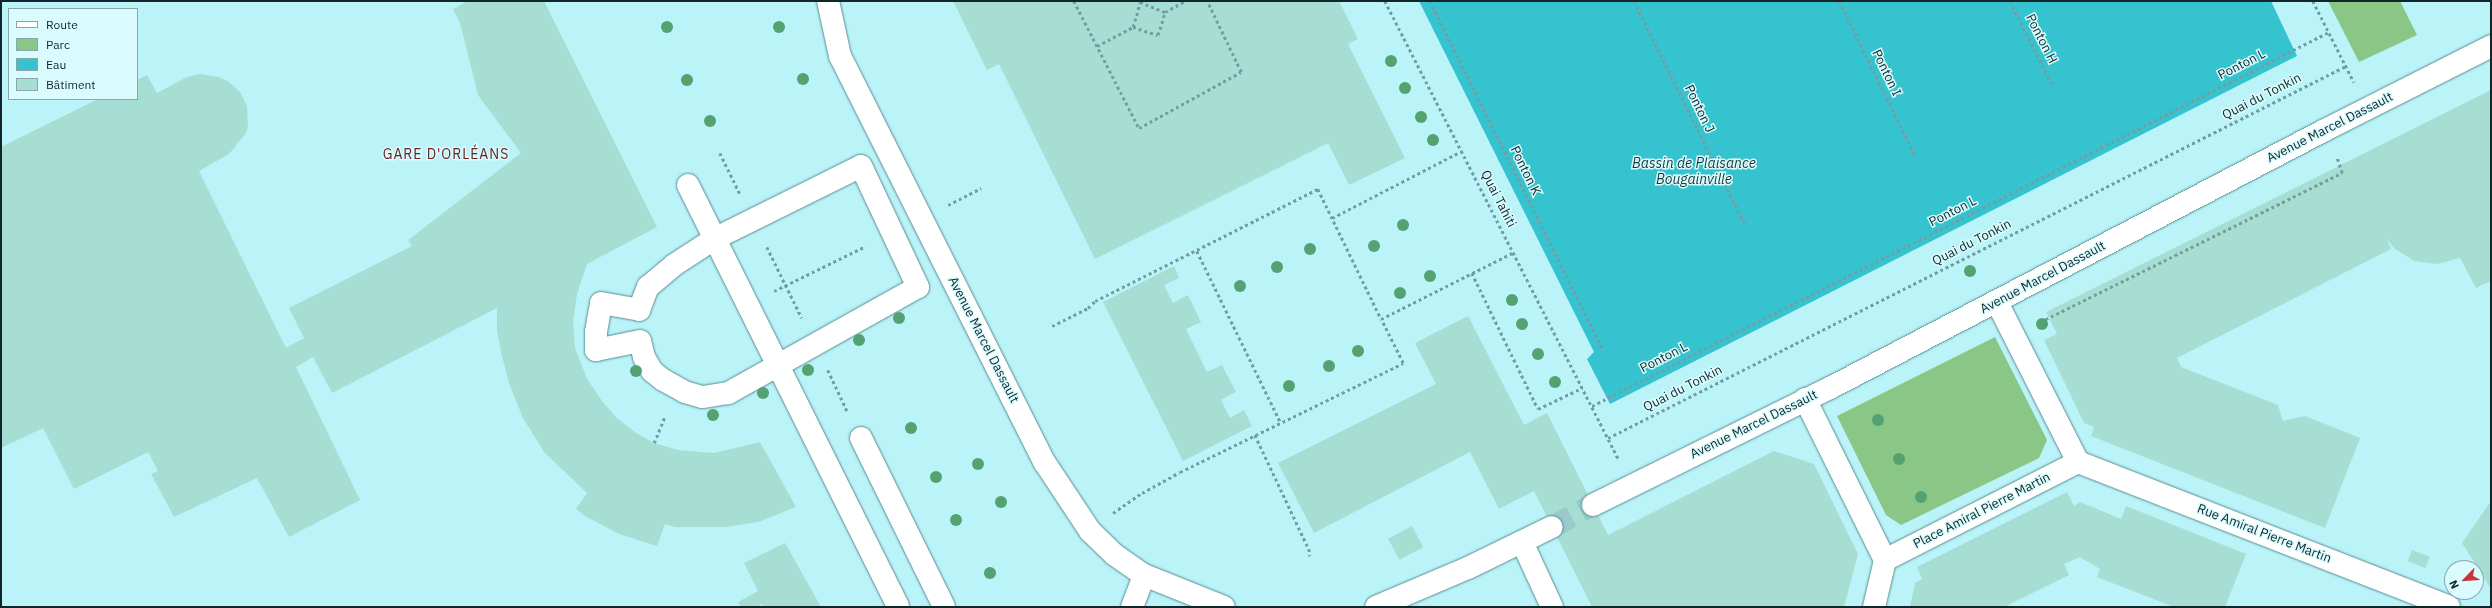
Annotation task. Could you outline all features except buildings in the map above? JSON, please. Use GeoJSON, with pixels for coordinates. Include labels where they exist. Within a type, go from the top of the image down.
{"type":"FeatureCollection","features":[{"type":"Feature","properties":{"kind":"street","name":"Avenue Marcel Dassault"},"geometry":{"type":"LineString","coordinates":[[828,1],[840,56],[1045,463],[1090,531],[1115,556],[1144,575],[1224,607]]}},
{"type":"Feature","properties":{"kind":"street","name":"Avenue Marcel Dassault"},"geometry":{"type":"LineString","coordinates":[[1593,505],[1997,302],[2323,131],[2491,46]]}},
{"type":"Feature","properties":{"kind":"street"},"geometry":{"type":"LineString","coordinates":[[860,166],[918,287],[728,393],[702,396],[685,392],[663,380],[652,371],[644,357],[640,341],[596,350],[596,332],[601,303],[639,310],[648,287],[659,277],[714,240],[753,220],[860,166]]}},
{"type":"Feature","properties":{"kind":"street"},"geometry":{"type":"LineString","coordinates":[[688,185],[714,240],[898,607]]}},
{"type":"Feature","properties":{"kind":"street"},"geometry":{"type":"LineString","coordinates":[[1997,302],[2078,462]]}},
{"type":"Feature","properties":{"kind":"street"},"geometry":{"type":"LineString","coordinates":[[1805,399],[1885,560],[1874,607]]}},
{"type":"Feature","properties":{"kind":"street"},"geometry":{"type":"LineString","coordinates":[[861,438],[944,607]]}},
{"type":"Feature","properties":{"kind":"street","name":"Place Amiral Pierre Martin"},"geometry":{"type":"LineString","coordinates":[[1885,560],[2078,462]]}},
{"type":"Feature","properties":{"kind":"street","name":"Rue Amiral Pierre Martin"},"geometry":{"type":"LineString","coordinates":[[2078,462],[2449,607]]}},
{"type":"Feature","properties":{"kind":"street"},"geometry":{"type":"LineString","coordinates":[[1376,607],[1468,568],[1552,527]]}},
{"type":"Feature","properties":{"kind":"street"},"geometry":{"type":"LineString","coordinates":[[1522,542],[1552,607]]}},
{"type":"Feature","properties":{"kind":"street"},"geometry":{"type":"LineString","coordinates":[[1132,607],[1144,575]]}},
{"type":"Feature","properties":{"kind":"path"},"geometry":{"type":"LineString","coordinates":[[1074,1],[1139,128],[1241,72],[1207,1]]}},
{"type":"Feature","properties":{"kind":"path"},"geometry":{"type":"LineString","coordinates":[[1097,46],[1133,27],[1158,35],[1165,12],[1185,1]]}},
{"type":"Feature","properties":{"kind":"path","name":"Quai Tahiti"},"geometry":{"type":"LineString","coordinates":[[1385,1],[1514,252],[1631,486]]}},
{"type":"Feature","properties":{"kind":"path","name":"Ponton K"},"geometry":{"type":"LineString","coordinates":[[1430,1],[1603,349]]}},
{"type":"Feature","properties":{"kind":"path","name":"Ponton J"},"geometry":{"type":"LineString","coordinates":[[1634,1],[1746,226]]}},
{"type":"Feature","properties":{"kind":"path","name":"Ponton I"},"geometry":{"type":"LineString","coordinates":[[1839,1],[1915,155]]}},
{"type":"Feature","properties":{"kind":"path","name":"Ponton H"},"geometry":{"type":"LineString","coordinates":[[2010,1],[2053,86]]}},
{"type":"Feature","properties":{"kind":"path"},"geometry":{"type":"LineString","coordinates":[[2313,1],[2329,32]]}},
{"type":"Feature","properties":{"kind":"path"},"geometry":{"type":"LineString","coordinates":[[1133,27],[1140,2],[1165,12]]}},
{"type":"Feature","properties":{"kind":"path","name":"Ponton L"},"geometry":{"type":"LineString","coordinates":[[1592,406],[2329,32]]}},
{"type":"Feature","properties":{"kind":"path","name":"Quai du Tonkin"},"geometry":{"type":"LineString","coordinates":[[1608,438],[2346,66],[2329,32]]}},
{"type":"Feature","properties":{"kind":"path"},"geometry":{"type":"LineString","coordinates":[[1332,218],[1462,151]]}},
{"type":"Feature","properties":{"kind":"path"},"geometry":{"type":"LineString","coordinates":[[720,153],[861,438]]}},
{"type":"Feature","properties":{"kind":"path"},"geometry":{"type":"LineString","coordinates":[[2036,324],[2342,173],[2341,166]]}},
{"type":"Feature","properties":{"kind":"path"},"geometry":{"type":"LineString","coordinates":[[1052,326],[1088,308],[1095,301],[1318,189],[1403,363],[1255,435],[1142,493],[1090,531]]}},
{"type":"Feature","properties":{"kind":"path"},"geometry":{"type":"LineString","coordinates":[[1197,251],[1281,423]]}},
{"type":"Feature","properties":{"kind":"path"},"geometry":{"type":"LineString","coordinates":[[1381,319],[1514,252]]}},
{"type":"Feature","properties":{"kind":"path"},"geometry":{"type":"LineString","coordinates":[[1472,273],[1538,409],[1582,388]]}},
{"type":"Feature","properties":{"kind":"path"},"geometry":{"type":"LineString","coordinates":[[1255,435],[1309,549],[1310,556]]}},
{"type":"Feature","properties":{"kind":"green space"},"geometry":{"type":"Polygon","coordinates":[[[2328,1],[2400,1],[2417,35],[2359,62],[2328,1]]]}},
{"type":"Feature","properties":{"kind":"green space"},"geometry":{"type":"Polygon","coordinates":[[[1995,337],[2047,440],[2039,458],[1901,525],[1886,515],[1837,416],[1995,337]]]}},
{"type":"Feature","properties":{"kind":"water","name":"Bassin de Plaisance Bougainville"},"geometry":{"type":"Polygon","coordinates":[[[1419,1],[2271,1],[2297,56],[1610,404],[1587,359],[1594,352],[1419,1]]]}},
{"type":"Feature","properties":{"kind":"tunnel"},"geometry":{"type":"LineString","coordinates":[[1552,527],[1593,505]]}},
{"type":"Feature","properties":{"kind":"district","name":"GARE D'ORLÉANS"},"geometry":{"type":"Point","coordinates":[446,154]}}]}
